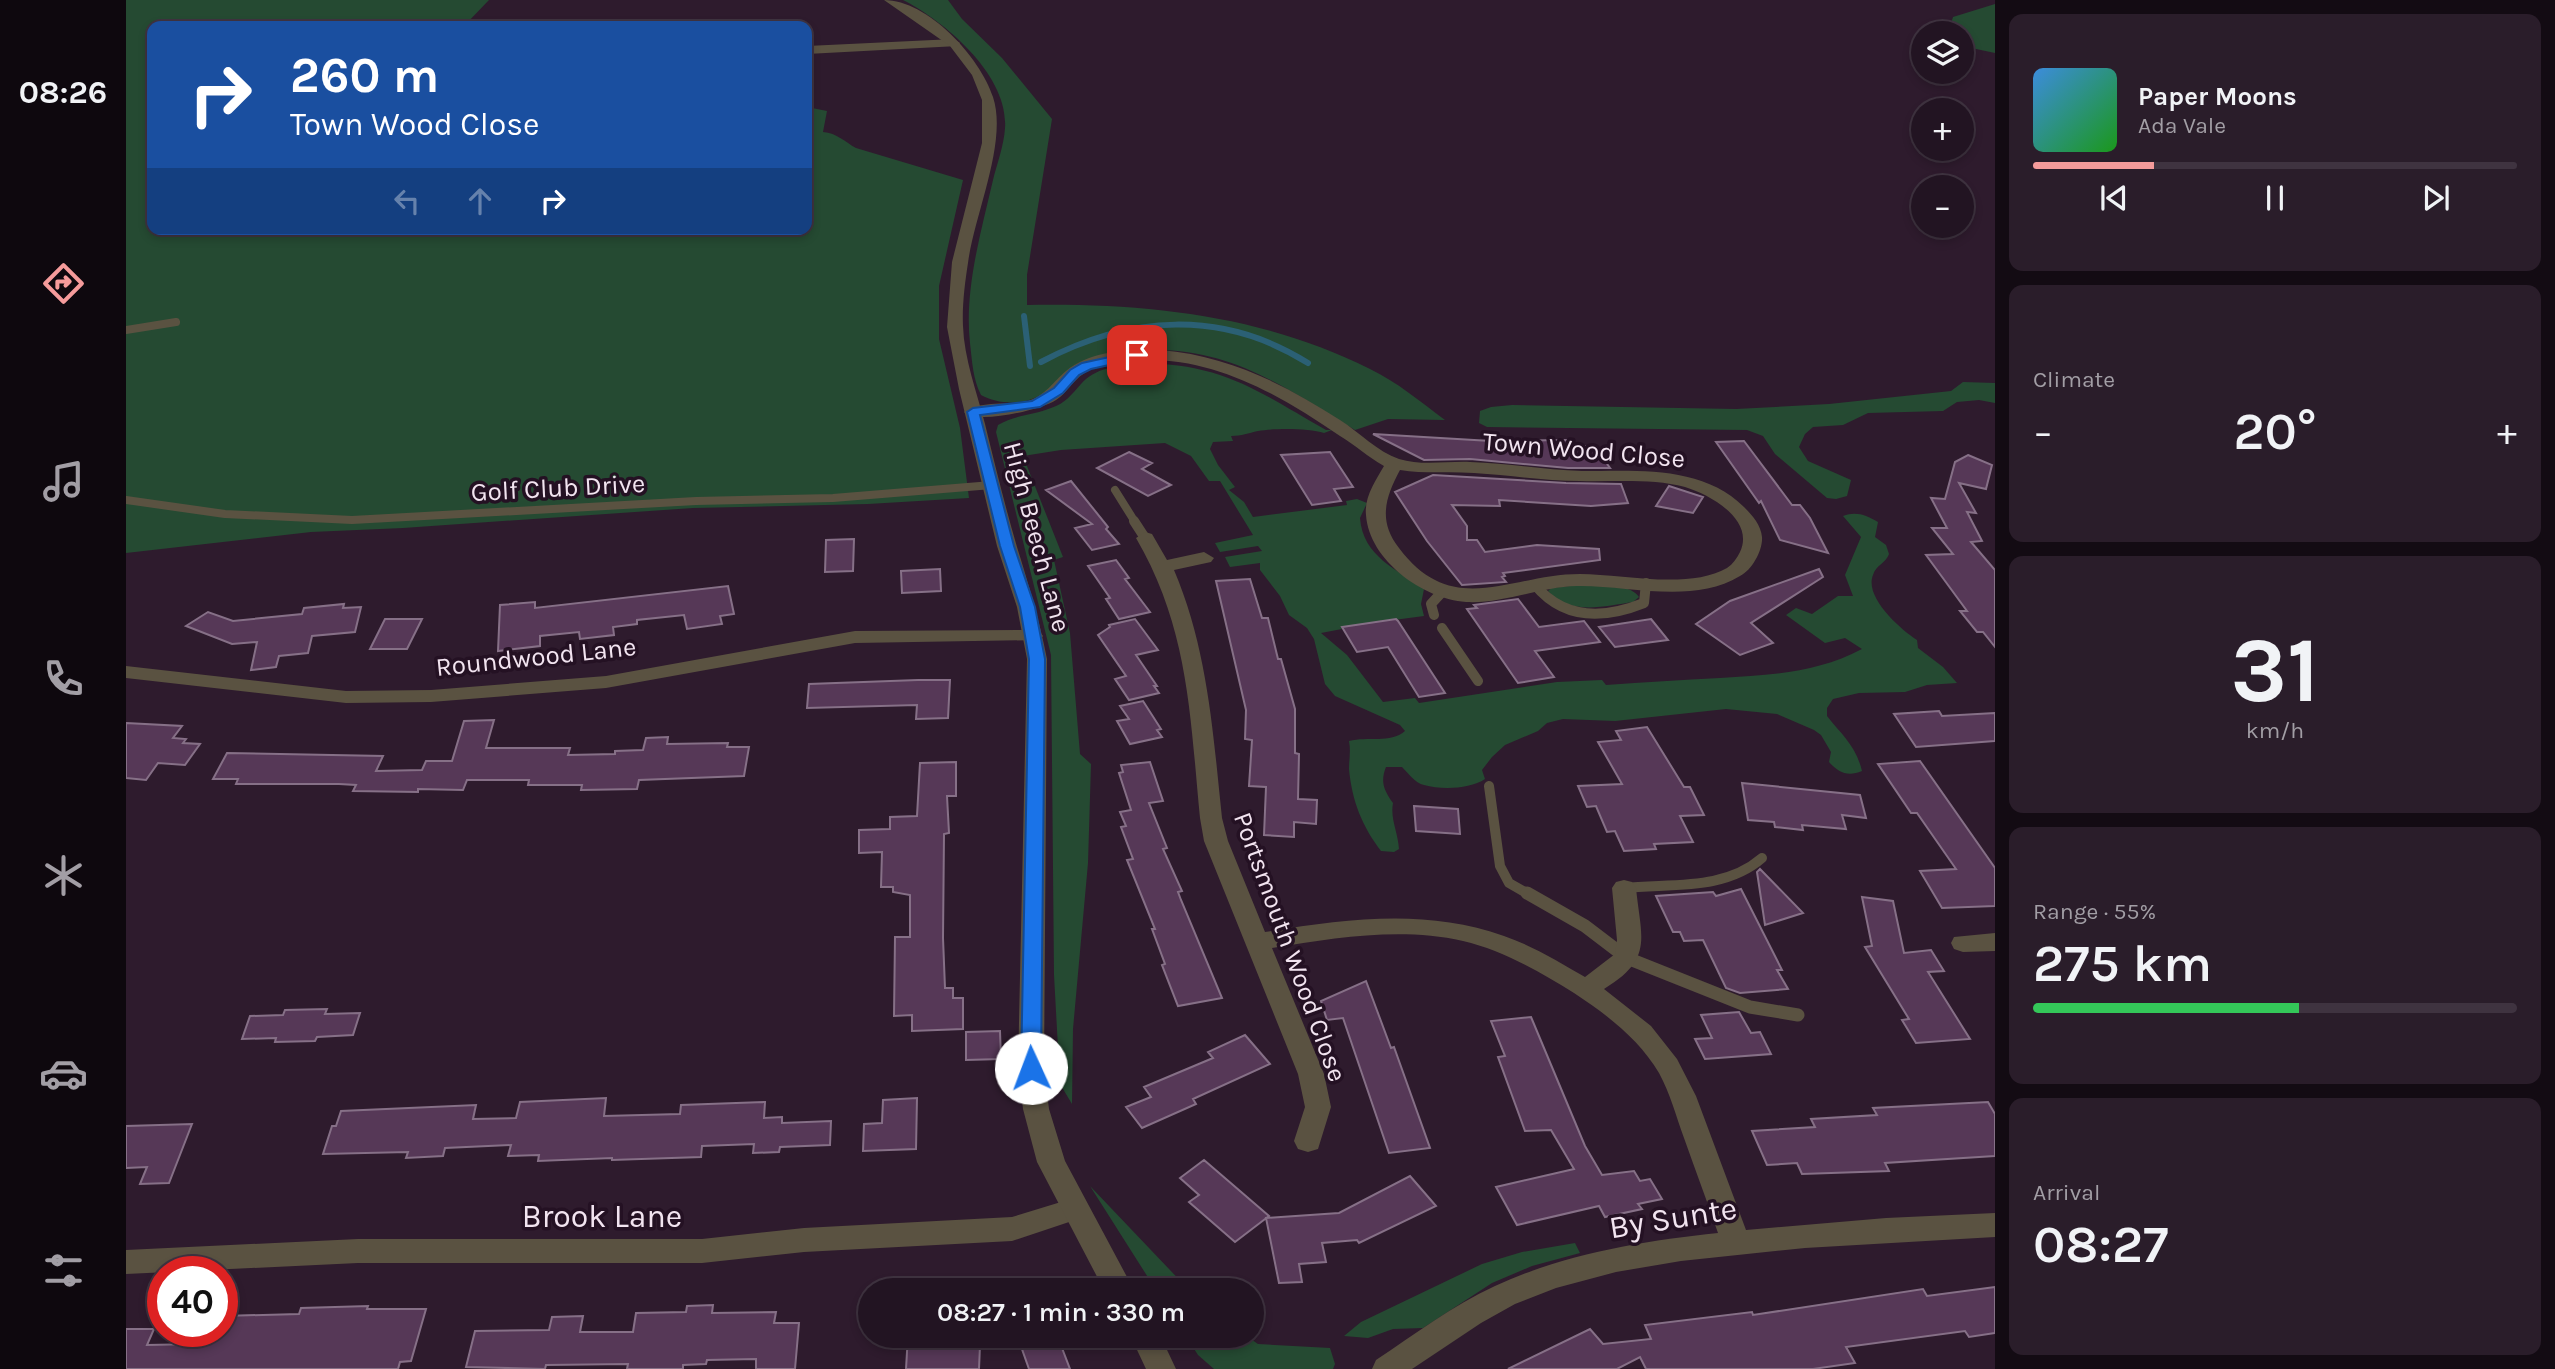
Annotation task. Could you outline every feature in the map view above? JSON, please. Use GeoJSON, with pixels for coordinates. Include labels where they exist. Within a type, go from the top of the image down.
{"type":"FeatureCollection","features":[{"type":"Feature","properties":{"kind":"street","name":"High Beech Lane"},"geometry":{"type":"LineString","coordinates":[[890,0],[926,21],[954,43],[978,74],[985,90],[990,117],[989,143],[960,262],[955,306],[959,356],[1007,546],[1027,607],[1037,659],[1031,1068],[1036,1109],[1051,1162],[1112,1278]]}},
{"type":"Feature","properties":{"kind":"street"},"geometry":{"type":"LineString","coordinates":[[812,50],[954,43]]}},
{"type":"Feature","properties":{"kind":"street","name":"Town Wood Close"},"geometry":{"type":"LineString","coordinates":[[973,412],[1035,404],[1059,391],[1074,373],[1100,361],[1137,355],[1182,356],[1226,365],[1262,380],[1394,464],[1567,476],[1622,475],[1658,478],[1714,491],[1733,505],[1751,526],[1753,543],[1747,558],[1734,572],[1712,580],[1684,583],[1566,581],[1477,596],[1460,596],[1443,591],[1400,562],[1385,547],[1378,530],[1376,506],[1394,464]]}},
{"type":"Feature","properties":{"kind":"street","name":"Portsmouth Wood Close"},"geometry":{"type":"LineString","coordinates":[[1145,538],[1164,566],[1189,634],[1210,818],[1216,841],[1311,1074],[1318,1107],[1308,1142]]}},
{"type":"Feature","properties":{"kind":"street"},"geometry":{"type":"LineString","coordinates":[[1164,566],[1204,558]]}},
{"type":"Feature","properties":{"kind":"street","name":"Roundwood Lane"},"geometry":{"type":"LineString","coordinates":[[126,672],[346,697],[431,696],[593,684],[800,644],[846,638],[1034,636]]}},
{"type":"Feature","properties":{"kind":"street"},"geometry":{"type":"LineString","coordinates":[[1586,988],[1628,958],[1624,888]]}},
{"type":"Feature","properties":{"kind":"street"},"geometry":{"type":"LineString","coordinates":[[1258,942],[1369,927],[1411,926],[1451,930],[1493,940],[1586,988],[1637,1029],[1661,1056],[1680,1088],[1736,1243]]}},
{"type":"Feature","properties":{"kind":"street"},"geometry":{"type":"LineString","coordinates":[[1962,943],[1995,942]]}},
{"type":"Feature","properties":{"kind":"street","name":"Brook Lane"},"geometry":{"type":"LineString","coordinates":[[126,1262],[358,1251],[702,1251],[804,1240],[1012,1229],[1074,1209]]}},
{"type":"Feature","properties":{"kind":"street","name":"By Sunte"},"geometry":{"type":"LineString","coordinates":[[1387,1369],[1478,1309],[1523,1287],[1578,1269],[1736,1243],[1908,1228],[1995,1225]]}},
{"type":"Feature","properties":{"kind":"street"},"geometry":{"type":"LineString","coordinates":[[1151,1348],[1161,1369]]}},
{"type":"Feature","properties":{"kind":"lane"},"geometry":{"type":"LineString","coordinates":[[126,330],[176,322]]}},
{"type":"Feature","properties":{"kind":"lane","name":"Golf Club Drive"},"geometry":{"type":"LineString","coordinates":[[126,500],[225,514],[352,520],[696,501],[833,498],[992,485]]}},
{"type":"Feature","properties":{"kind":"lane","name":"Portsmouth Wood Close"},"geometry":{"type":"LineString","coordinates":[[1115,490],[1145,538]]}},
{"type":"Feature","properties":{"kind":"lane"},"geometry":{"type":"LineString","coordinates":[[1535,585],[1556,605],[1566,610],[1595,613],[1635,607],[1644,603],[1646,583]]}},
{"type":"Feature","properties":{"kind":"lane"},"geometry":{"type":"LineString","coordinates":[[1434,615],[1431,604],[1443,591]]}},
{"type":"Feature","properties":{"kind":"lane"},"geometry":{"type":"LineString","coordinates":[[1442,628],[1478,681]]}},
{"type":"Feature","properties":{"kind":"lane"},"geometry":{"type":"LineString","coordinates":[[1489,786],[1503,875],[1526,895],[1597,933],[1628,958],[1750,1007],[1798,1015]]}},
{"type":"Feature","properties":{"kind":"lane"},"geometry":{"type":"LineString","coordinates":[[1624,888],[1720,881],[1754,868],[1762,858]]}},
{"type":"Feature","properties":{"kind":"green space"},"geometry":{"type":"Polygon","coordinates":[[[126,0],[489,0],[469,21],[147,21],[147,235],[812,235],[812,108],[827,111],[823,132],[837,136],[856,148],[963,180],[939,286],[939,339],[960,428],[969,498],[868,504],[693,508],[311,532],[126,553],[126,0]]]}},
{"type":"Feature","properties":{"kind":"green space"},"geometry":{"type":"Polygon","coordinates":[[[903,0],[948,0],[962,19],[1002,58],[1052,119],[1027,275],[1027,305],[1159,310],[1245,324],[1329,351],[1380,374],[1445,420],[1388,419],[1355,430],[1307,400],[1235,364],[1209,356],[1153,350],[1109,355],[1078,363],[1047,391],[1032,399],[1006,402],[981,395],[972,363],[969,302],[979,240],[1003,141],[1004,108],[986,70],[972,53],[938,22],[903,0]]]}},
{"type":"Feature","properties":{"kind":"green space"},"geometry":{"type":"Polygon","coordinates":[[[1995,4],[1995,53],[1974,49],[1974,21],[1952,21],[1953,17],[1995,4]]]}},
{"type":"Feature","properties":{"kind":"green space"},"geometry":{"type":"Polygon","coordinates":[[[1137,363],[1167,364],[1216,374],[1258,391],[1326,430],[1332,430],[1324,433],[1291,429],[1258,431],[1231,436],[1233,441],[1213,442],[1210,449],[1218,465],[1235,487],[1229,490],[1244,502],[1253,517],[1347,505],[1346,501],[1357,499],[1367,503],[1360,518],[1367,543],[1383,561],[1424,589],[1421,604],[1424,616],[1341,627],[1342,629],[1321,633],[1347,655],[1383,702],[1415,698],[1419,703],[1557,682],[1602,680],[1606,685],[1775,674],[1810,668],[1845,657],[1862,649],[1845,638],[1825,643],[1786,615],[1796,608],[1812,614],[1838,596],[1853,596],[1845,575],[1861,537],[1843,516],[1852,514],[1878,522],[1875,537],[1886,545],[1889,554],[1873,575],[1872,584],[1878,602],[1893,620],[1917,640],[1918,648],[1943,667],[1957,683],[1927,685],[1905,692],[1859,693],[1833,699],[1827,708],[1827,716],[1848,741],[1862,771],[1852,774],[1836,769],[1829,762],[1831,752],[1821,735],[1814,730],[1777,714],[1726,709],[1615,721],[1563,719],[1547,723],[1538,731],[1505,745],[1482,770],[1485,779],[1464,787],[1439,788],[1424,785],[1402,767],[1386,767],[1383,782],[1393,803],[1399,849],[1394,852],[1381,851],[1363,823],[1355,802],[1349,769],[1349,741],[1386,739],[1405,731],[1400,725],[1335,696],[1325,684],[1314,639],[1307,628],[1289,615],[1280,596],[1260,570],[1260,563],[1230,567],[1225,557],[1262,551],[1258,546],[1220,552],[1215,543],[1253,535],[1220,481],[1209,481],[1191,456],[1165,443],[1061,450],[1023,456],[1063,557],[1054,560],[1070,633],[1080,754],[1091,764],[1088,863],[1073,1029],[1072,1104],[1060,1084],[1054,975],[1051,655],[996,432],[998,425],[1004,422],[1061,404],[1093,374],[1137,363]]]}},
{"type":"Feature","properties":{"kind":"green space"},"geometry":{"type":"Polygon","coordinates":[[[1963,382],[1995,383],[1995,403],[1979,400],[1957,402],[1943,411],[1868,413],[1843,425],[1813,427],[1805,434],[1799,447],[1808,461],[1851,480],[1847,496],[1836,499],[1827,498],[1775,454],[1763,436],[1747,430],[1487,427],[1479,423],[1480,411],[1512,405],[1736,409],[1829,404],[1951,391],[1963,382]]]}},
{"type":"Feature","properties":{"kind":"green space"},"geometry":{"type":"Polygon","coordinates":[[[1617,586],[1634,592],[1639,597],[1633,602],[1577,607],[1566,604],[1548,591],[1551,588],[1617,586]]]}},
{"type":"Feature","properties":{"kind":"green space"},"geometry":{"type":"Polygon","coordinates":[[[1090,1186],[1178,1278],[1148,1278],[1090,1186]]]}},
{"type":"Feature","properties":{"kind":"green space"},"geometry":{"type":"Polygon","coordinates":[[[1575,1243],[1580,1253],[1532,1266],[1492,1283],[1423,1328],[1393,1329],[1368,1338],[1344,1336],[1361,1322],[1482,1264],[1522,1252],[1575,1243]]]}},
{"type":"Feature","properties":{"kind":"green space"},"geometry":{"type":"Polygon","coordinates":[[[1264,1344],[1330,1348],[1335,1364],[1333,1369],[1214,1369],[1193,1348],[1264,1348],[1264,1344]]]}},
{"type":"Feature","properties":{"kind":"building"},"geometry":{"type":"Polygon","coordinates":[[[1373,434],[1491,441],[1569,440],[1572,446],[1594,446],[1610,468],[1568,468],[1470,459],[1424,460],[1373,434]]]}},
{"type":"Feature","properties":{"kind":"building"},"geometry":{"type":"Polygon","coordinates":[[[1744,441],[1792,505],[1800,505],[1810,518],[1828,553],[1780,540],[1761,501],[1759,503],[1716,442],[1744,441]]]}},
{"type":"Feature","properties":{"kind":"building"},"geometry":{"type":"Polygon","coordinates":[[[1129,452],[1152,463],[1142,469],[1171,485],[1148,496],[1097,468],[1129,452]]]}},
{"type":"Feature","properties":{"kind":"building"},"geometry":{"type":"Polygon","coordinates":[[[1330,452],[1353,487],[1334,489],[1341,501],[1312,505],[1281,455],[1330,452]]]}},
{"type":"Feature","properties":{"kind":"building"},"geometry":{"type":"Polygon","coordinates":[[[1968,455],[1992,465],[1986,489],[1959,483],[1976,513],[1967,512],[1982,541],[1971,542],[1995,570],[1995,647],[1983,632],[1977,632],[1960,611],[1967,611],[1926,555],[1953,554],[1932,528],[1947,528],[1931,498],[1945,499],[1955,462],[1968,455]]]}},
{"type":"Feature","properties":{"kind":"building"},"geometry":{"type":"Polygon","coordinates":[[[1433,475],[1621,484],[1628,503],[1591,506],[1499,500],[1500,506],[1452,505],[1467,526],[1467,540],[1477,540],[1485,552],[1537,545],[1599,549],[1600,560],[1503,573],[1505,576],[1502,577],[1506,582],[1462,585],[1427,541],[1395,492],[1433,475]]]}},
{"type":"Feature","properties":{"kind":"building"},"geometry":{"type":"Polygon","coordinates":[[[1071,481],[1119,544],[1092,550],[1075,528],[1092,524],[1046,490],[1071,481]]]}},
{"type":"Feature","properties":{"kind":"building"},"geometry":{"type":"Polygon","coordinates":[[[1669,486],[1703,497],[1693,513],[1656,506],[1669,486]]]}},
{"type":"Feature","properties":{"kind":"building"},"geometry":{"type":"Polygon","coordinates":[[[854,539],[853,571],[825,572],[826,540],[854,539]]]}},
{"type":"Feature","properties":{"kind":"building"},"geometry":{"type":"Polygon","coordinates":[[[1116,560],[1129,578],[1125,579],[1150,612],[1119,619],[1106,599],[1110,598],[1088,566],[1116,560]]]}},
{"type":"Feature","properties":{"kind":"building"},"geometry":{"type":"Polygon","coordinates":[[[940,569],[941,591],[902,593],[901,571],[940,569]]]}},
{"type":"Feature","properties":{"kind":"building"},"geometry":{"type":"Polygon","coordinates":[[[1819,569],[1823,577],[1751,623],[1773,643],[1740,655],[1696,624],[1730,601],[1819,569]]]}},
{"type":"Feature","properties":{"kind":"building"},"geometry":{"type":"Polygon","coordinates":[[[1250,579],[1262,618],[1268,618],[1295,709],[1295,753],[1299,754],[1298,799],[1317,800],[1316,824],[1294,822],[1294,837],[1264,835],[1266,787],[1249,786],[1252,740],[1245,739],[1246,710],[1216,581],[1250,579]]]}},
{"type":"Feature","properties":{"kind":"building"},"geometry":{"type":"Polygon","coordinates":[[[728,586],[734,614],[720,616],[722,624],[687,629],[684,615],[637,620],[637,624],[613,627],[614,635],[580,639],[579,632],[540,636],[540,646],[498,651],[500,605],[535,602],[535,608],[728,586]]]}},
{"type":"Feature","properties":{"kind":"building"},"geometry":{"type":"Polygon","coordinates":[[[1518,599],[1539,627],[1584,621],[1600,642],[1535,651],[1554,677],[1518,683],[1467,609],[1477,608],[1474,605],[1518,599]]]}},
{"type":"Feature","properties":{"kind":"building"},"geometry":{"type":"Polygon","coordinates":[[[344,604],[343,608],[361,607],[355,632],[312,636],[308,653],[279,656],[276,667],[251,670],[257,642],[232,644],[186,626],[208,612],[233,621],[302,614],[304,608],[344,604]]]}},
{"type":"Feature","properties":{"kind":"building"},"geometry":{"type":"Polygon","coordinates":[[[385,619],[422,619],[407,649],[370,649],[385,619]]]}},
{"type":"Feature","properties":{"kind":"building"},"geometry":{"type":"Polygon","coordinates":[[[1135,619],[1158,650],[1136,655],[1159,693],[1129,700],[1115,679],[1126,676],[1098,635],[1110,627],[1109,625],[1135,619]]]}},
{"type":"Feature","properties":{"kind":"building"},"geometry":{"type":"Polygon","coordinates":[[[1396,619],[1445,693],[1419,697],[1388,647],[1357,652],[1342,627],[1396,619]]]}},
{"type":"Feature","properties":{"kind":"building"},"geometry":{"type":"Polygon","coordinates":[[[1651,619],[1668,640],[1615,647],[1599,627],[1651,619]]]}},
{"type":"Feature","properties":{"kind":"building"},"geometry":{"type":"Polygon","coordinates":[[[950,680],[948,718],[916,719],[917,705],[807,708],[809,684],[950,680]]]}},
{"type":"Feature","properties":{"kind":"building"},"geometry":{"type":"Polygon","coordinates":[[[1143,701],[1161,729],[1157,730],[1162,737],[1130,744],[1117,721],[1129,719],[1120,706],[1143,701]]]}},
{"type":"Feature","properties":{"kind":"building"},"geometry":{"type":"Polygon","coordinates":[[[1939,711],[1942,716],[1995,713],[1995,741],[1916,747],[1894,714],[1939,711]]]}},
{"type":"Feature","properties":{"kind":"building"},"geometry":{"type":"Polygon","coordinates":[[[494,720],[486,748],[570,748],[568,755],[615,754],[615,751],[643,750],[646,738],[668,737],[667,744],[728,743],[727,747],[749,747],[744,776],[639,780],[637,789],[581,790],[582,785],[528,785],[529,780],[467,780],[463,790],[353,791],[356,785],[236,784],[238,779],[213,779],[227,753],[383,756],[376,771],[422,770],[426,761],[452,761],[464,721],[494,720]]]}},
{"type":"Feature","properties":{"kind":"building"},"geometry":{"type":"Polygon","coordinates":[[[126,723],[182,726],[173,738],[186,739],[183,743],[200,744],[185,765],[158,763],[146,780],[126,778],[126,723]]]}},
{"type":"Feature","properties":{"kind":"building"},"geometry":{"type":"Polygon","coordinates":[[[1647,727],[1684,787],[1690,787],[1704,815],[1680,816],[1693,842],[1654,844],[1656,849],[1624,851],[1615,831],[1607,832],[1596,806],[1587,807],[1578,786],[1622,784],[1598,742],[1621,740],[1616,731],[1647,727]]]}},
{"type":"Feature","properties":{"kind":"building"},"geometry":{"type":"Polygon","coordinates":[[[1920,761],[1995,868],[1995,906],[1942,908],[1920,871],[1956,869],[1917,813],[1911,813],[1878,764],[1920,761]]]}},
{"type":"Feature","properties":{"kind":"building"},"geometry":{"type":"Polygon","coordinates":[[[956,762],[956,796],[947,796],[949,833],[944,834],[943,938],[945,988],[953,988],[953,998],[963,998],[963,1029],[912,1031],[912,1015],[894,1016],[895,937],[910,937],[910,895],[893,892],[893,887],[881,887],[882,852],[859,853],[859,830],[890,829],[890,817],[917,816],[920,763],[956,762]]]}},
{"type":"Feature","properties":{"kind":"building"},"geometry":{"type":"Polygon","coordinates":[[[1150,762],[1163,801],[1149,803],[1167,848],[1163,849],[1182,891],[1178,892],[1222,998],[1178,1006],[1162,965],[1165,964],[1152,929],[1155,929],[1127,860],[1133,859],[1121,827],[1126,826],[1120,812],[1131,810],[1119,773],[1123,772],[1121,765],[1150,762]]]}},
{"type":"Feature","properties":{"kind":"building"},"geometry":{"type":"Polygon","coordinates":[[[1742,783],[1860,795],[1866,818],[1842,815],[1846,829],[1802,825],[1803,830],[1775,827],[1774,822],[1748,820],[1742,783]]]}},
{"type":"Feature","properties":{"kind":"building"},"geometry":{"type":"Polygon","coordinates":[[[1414,806],[1458,809],[1460,834],[1416,831],[1414,806]]]}},
{"type":"Feature","properties":{"kind":"building"},"geometry":{"type":"Polygon","coordinates":[[[1760,869],[1803,913],[1765,925],[1757,872],[1760,869]]]}},
{"type":"Feature","properties":{"kind":"building"},"geometry":{"type":"Polygon","coordinates":[[[1741,889],[1782,970],[1777,970],[1788,989],[1740,993],[1726,988],[1703,940],[1684,941],[1680,932],[1673,932],[1656,896],[1713,892],[1716,896],[1741,889]]]}},
{"type":"Feature","properties":{"kind":"building"},"geometry":{"type":"Polygon","coordinates":[[[1862,897],[1893,901],[1904,953],[1931,950],[1944,971],[1928,972],[1970,1039],[1916,1043],[1902,1020],[1909,1019],[1865,947],[1872,946],[1862,897]]]}},
{"type":"Feature","properties":{"kind":"building"},"geometry":{"type":"Polygon","coordinates":[[[1366,981],[1391,1048],[1394,1047],[1430,1148],[1389,1153],[1343,1018],[1327,1020],[1321,1001],[1366,981]]]}},
{"type":"Feature","properties":{"kind":"building"},"geometry":{"type":"Polygon","coordinates":[[[327,1009],[325,1014],[360,1013],[353,1035],[317,1037],[315,1041],[242,1039],[250,1016],[283,1015],[285,1010],[327,1009]]]}},
{"type":"Feature","properties":{"kind":"building"},"geometry":{"type":"Polygon","coordinates":[[[1739,1012],[1751,1033],[1760,1032],[1771,1054],[1705,1059],[1695,1039],[1712,1038],[1701,1015],[1739,1012]]]}},
{"type":"Feature","properties":{"kind":"building"},"geometry":{"type":"Polygon","coordinates":[[[1531,1017],[1585,1146],[1602,1175],[1634,1171],[1640,1181],[1650,1179],[1662,1199],[1638,1204],[1642,1209],[1605,1217],[1599,1206],[1517,1225],[1496,1187],[1574,1169],[1551,1130],[1525,1131],[1498,1057],[1505,1056],[1491,1021],[1531,1017]]]}},
{"type":"Feature","properties":{"kind":"building"},"geometry":{"type":"Polygon","coordinates":[[[1000,1031],[1001,1059],[966,1060],[966,1032],[1000,1031]]]}},
{"type":"Feature","properties":{"kind":"building"},"geometry":{"type":"Polygon","coordinates":[[[1245,1035],[1270,1064],[1193,1099],[1196,1104],[1142,1128],[1126,1107],[1151,1097],[1144,1087],[1213,1058],[1208,1052],[1245,1035]]]}},
{"type":"Feature","properties":{"kind":"building"},"geometry":{"type":"Polygon","coordinates":[[[606,1098],[604,1116],[680,1114],[681,1105],[765,1102],[764,1118],[782,1117],[782,1123],[831,1121],[830,1145],[780,1147],[779,1152],[753,1153],[754,1144],[702,1146],[701,1157],[612,1160],[538,1161],[539,1155],[508,1156],[511,1145],[445,1148],[443,1156],[406,1158],[408,1152],[323,1154],[332,1126],[336,1126],[341,1111],[476,1105],[473,1119],[516,1118],[520,1102],[606,1098]]]}},
{"type":"Feature","properties":{"kind":"building"},"geometry":{"type":"Polygon","coordinates":[[[917,1098],[916,1149],[863,1151],[864,1124],[882,1123],[883,1100],[917,1098]]]}},
{"type":"Feature","properties":{"kind":"building"},"geometry":{"type":"Polygon","coordinates":[[[1988,1102],[1995,1114],[1995,1156],[1885,1163],[1889,1171],[1802,1174],[1797,1163],[1767,1165],[1752,1131],[1815,1127],[1811,1119],[1877,1115],[1873,1108],[1988,1102]]]}},
{"type":"Feature","properties":{"kind":"building"},"geometry":{"type":"Polygon","coordinates":[[[192,1124],[169,1183],[140,1184],[147,1167],[126,1168],[126,1126],[192,1124]]]}},
{"type":"Feature","properties":{"kind":"building"},"geometry":{"type":"Polygon","coordinates":[[[1204,1160],[1269,1216],[1235,1242],[1189,1202],[1199,1195],[1180,1178],[1204,1160]]]}},
{"type":"Feature","properties":{"kind":"building"},"geometry":{"type":"Polygon","coordinates":[[[1410,1176],[1436,1206],[1359,1243],[1357,1240],[1322,1243],[1326,1262],[1299,1264],[1302,1282],[1279,1283],[1266,1218],[1339,1213],[1410,1176]]]}},
{"type":"Feature","properties":{"kind":"building"},"geometry":{"type":"Polygon","coordinates":[[[1995,1287],[1995,1333],[1969,1337],[1965,1331],[1846,1347],[1855,1363],[1813,1369],[1646,1369],[1640,1357],[1617,1369],[1508,1369],[1590,1329],[1603,1344],[1651,1339],[1645,1325],[1752,1312],[1753,1315],[1923,1289],[1927,1296],[1995,1287]]]}},
{"type":"Feature","properties":{"kind":"building"},"geometry":{"type":"Polygon","coordinates":[[[713,1305],[712,1313],[776,1312],[774,1323],[799,1323],[795,1369],[756,1369],[756,1359],[707,1360],[706,1364],[683,1365],[683,1369],[627,1369],[628,1364],[546,1365],[545,1369],[466,1367],[475,1331],[549,1330],[552,1317],[583,1316],[580,1332],[633,1332],[636,1313],[686,1312],[687,1306],[713,1305]]]}},
{"type":"Feature","properties":{"kind":"building"},"geometry":{"type":"Polygon","coordinates":[[[368,1306],[367,1309],[426,1309],[411,1361],[400,1362],[398,1369],[126,1369],[126,1329],[147,1329],[147,1347],[238,1347],[238,1316],[299,1314],[301,1308],[368,1306]]]}},
{"type":"Feature","properties":{"kind":"building"},"geometry":{"type":"Polygon","coordinates":[[[907,1348],[980,1348],[979,1369],[906,1369],[907,1348]]]}},
{"type":"Feature","properties":{"kind":"building"},"geometry":{"type":"Polygon","coordinates":[[[1022,1348],[1062,1348],[1070,1369],[1029,1369],[1022,1348]]]}},
{"type":"Feature","properties":{"kind":"waterway"},"geometry":{"type":"LineString","coordinates":[[1024,316],[1030,366]]}},
{"type":"Feature","properties":{"kind":"waterway"},"geometry":{"type":"LineString","coordinates":[[1041,362],[1074,346],[1108,335],[1141,327],[1175,325],[1242,333],[1308,363]]}},
{"type":"Feature","properties":{"kind":"route"},"geometry":{"type":"LineString","coordinates":[[1031,1068],[1037,659],[1027,607],[1007,546],[973,412],[1035,404],[1059,391],[1074,373],[1087,366],[1118,357],[1137,355]]}}]}
